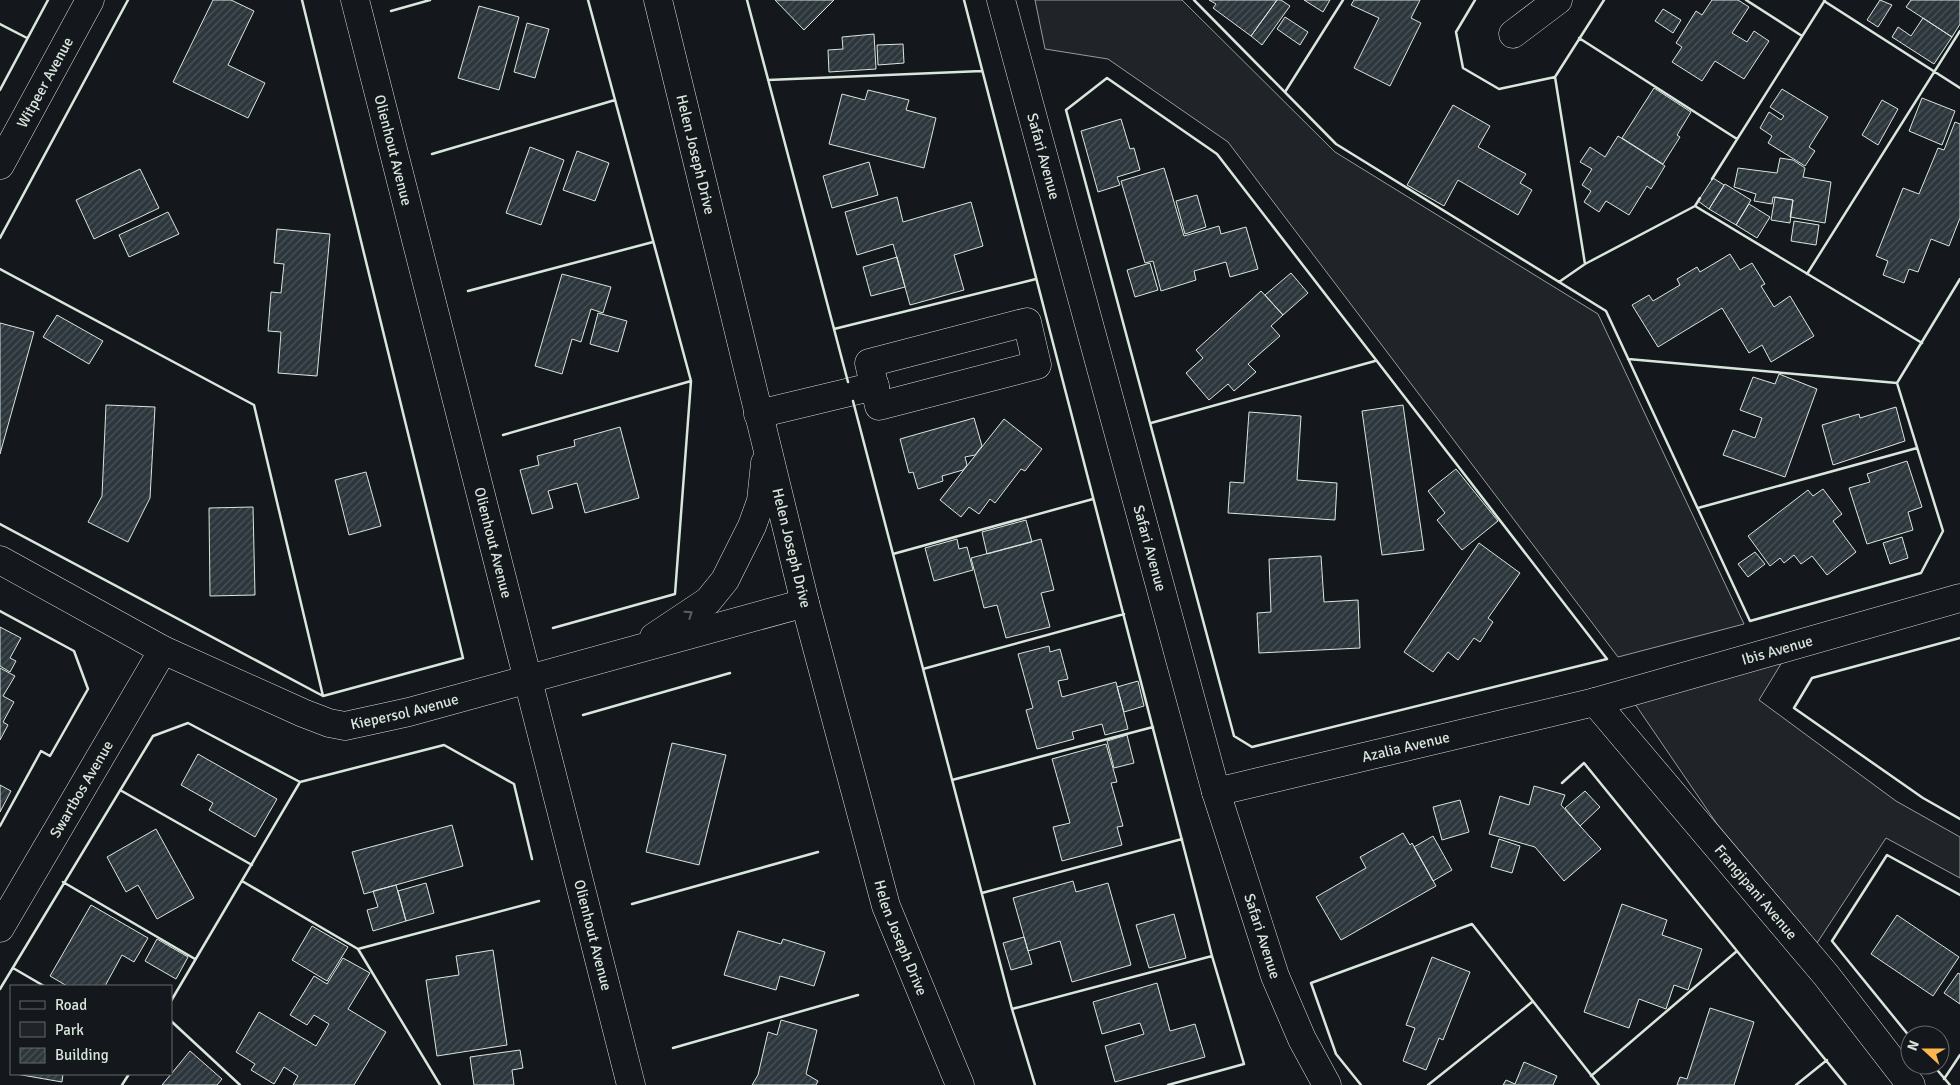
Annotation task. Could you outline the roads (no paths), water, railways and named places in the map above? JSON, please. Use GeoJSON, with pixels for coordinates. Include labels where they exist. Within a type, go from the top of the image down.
{"type":"FeatureCollection","features":[{"type":"Feature","properties":{"kind":"street","name":"Witpeer Avenue"},"geometry":{"type":"LineString","coordinates":[[0,165],[90,0]]}},
{"type":"Feature","properties":{"kind":"street","name":"Olienhout Avenue"},"geometry":{"type":"LineString","coordinates":[[356,0],[526,681],[631,1085]]}},
{"type":"Feature","properties":{"kind":"street","name":"Helen Joseph Drive"},"geometry":{"type":"LineString","coordinates":[[658,0],[805,603],[886,906],[960,1085]]}},
{"type":"Feature","properties":{"kind":"street","name":"Safari Avenue"},"geometry":{"type":"LineString","coordinates":[[1001,0],[1216,792],[1275,976],[1302,1039],[1327,1085]]}},
{"type":"Feature","properties":{"kind":"street"},"geometry":{"type":"LineString","coordinates":[[1513,34],[1558,0]]}},
{"type":"Feature","properties":{"kind":"street"},"geometry":{"type":"LineString","coordinates":[[1027,322],[1037,365],[879,406],[875,386],[869,363],[1027,322]]}},
{"type":"Feature","properties":{"kind":"street"},"geometry":{"type":"LineString","coordinates":[[758,414],[875,386]]}},
{"type":"Feature","properties":{"kind":"street"},"geometry":{"type":"LineString","coordinates":[[634,650],[708,601],[725,580],[752,526],[761,501],[767,446]]}},
{"type":"Feature","properties":{"kind":"street","name":"Kiepersol Avenue"},"geometry":{"type":"LineString","coordinates":[[0,560],[163,650],[303,714],[329,723],[345,726],[409,712],[526,681],[805,603]]}},
{"type":"Feature","properties":{"kind":"street","name":"Ibis Avenue"},"geometry":{"type":"LineString","coordinates":[[1595,702],[1960,598]]}},
{"type":"Feature","properties":{"kind":"street","name":"Swartbos Avenue"},"geometry":{"type":"LineString","coordinates":[[0,928],[163,650]]}},
{"type":"Feature","properties":{"kind":"street","name":"Azalia Avenue"},"geometry":{"type":"LineString","coordinates":[[1216,792],[1595,702]]}},
{"type":"Feature","properties":{"kind":"street","name":"Frangipani Avenue"},"geometry":{"type":"LineString","coordinates":[[1595,702],[1826,976],[1911,1085]]}}]}
